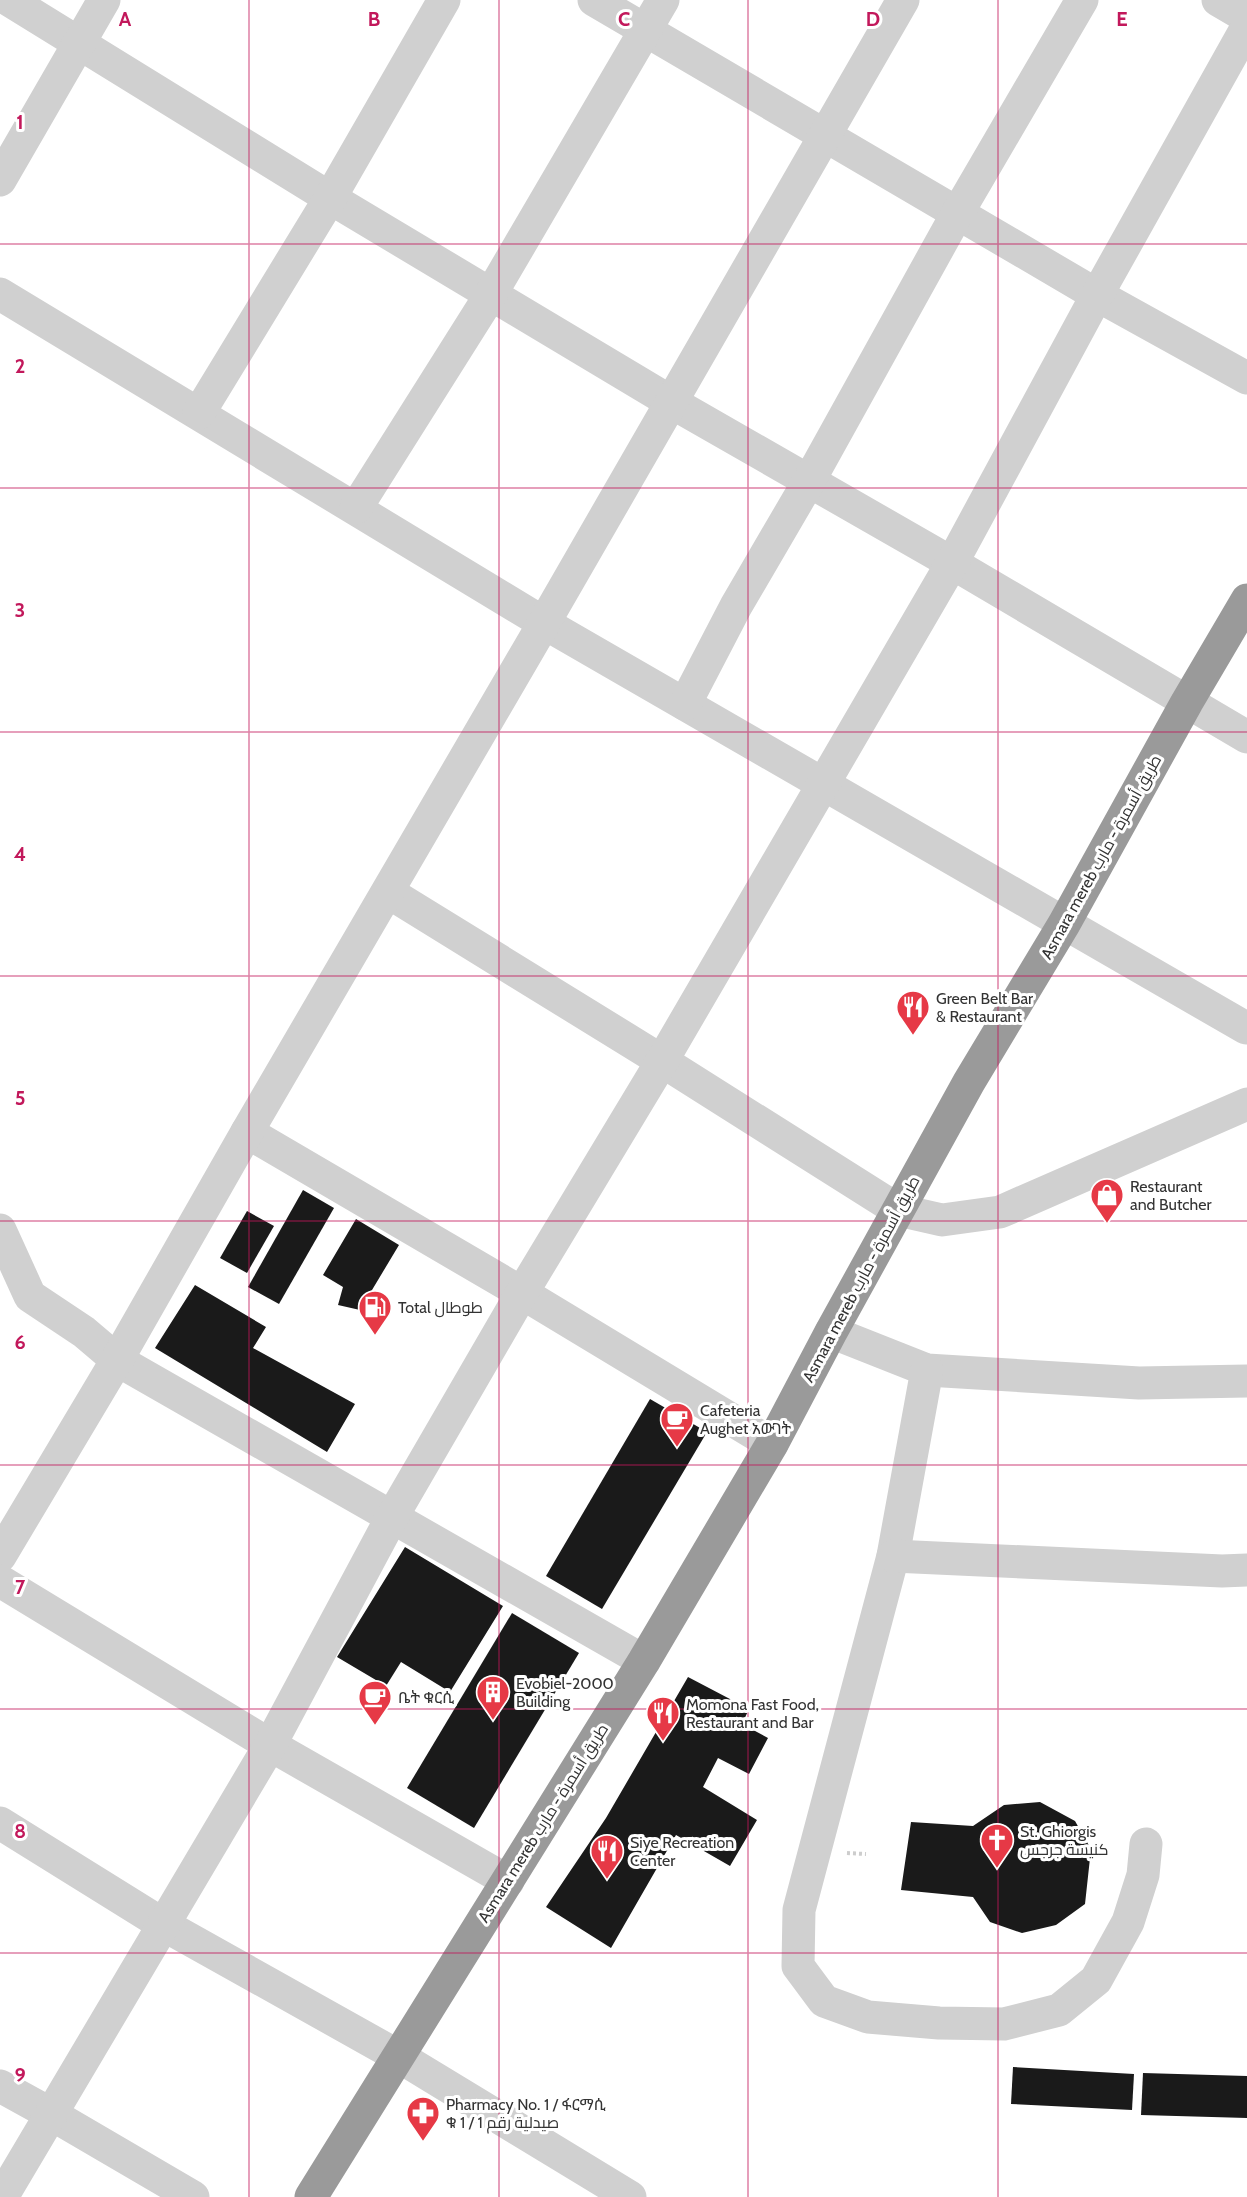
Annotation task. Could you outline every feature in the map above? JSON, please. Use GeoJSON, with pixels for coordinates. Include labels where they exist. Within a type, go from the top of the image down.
{"type":"FeatureCollection","features":[{"type":"Feature","properties":{"kind":"highway","name":"Asmara mereb طريق أسمرة - مارب"},"geometry":{"type":"LineString","coordinates":[[311,2197],[644,1661],[772,1444],[969,1082],[1064,924],[1187,702],[1247,600]]}},
{"type":"Feature","properties":{"kind":"street"},"geometry":{"type":"LineString","coordinates":[[9,0],[330,198],[671,402],[952,563],[1247,737]]}},
{"type":"Feature","properties":{"kind":"street"},"geometry":{"type":"LineString","coordinates":[[0,180],[104,0]]}},
{"type":"Feature","properties":{"kind":"street"},"geometry":{"type":"LineString","coordinates":[[198,413],[330,198],[444,0]]}},
{"type":"Feature","properties":{"kind":"street"},"geometry":{"type":"LineString","coordinates":[[594,0],[957,214],[1247,378]]}},
{"type":"Feature","properties":{"kind":"street"},"geometry":{"type":"LineString","coordinates":[[356,508],[491,294],[663,0]]}},
{"type":"Feature","properties":{"kind":"street"},"geometry":{"type":"LineString","coordinates":[[0,1556],[117,1360],[903,0]]}},
{"type":"Feature","properties":{"kind":"street"},"geometry":{"type":"LineString","coordinates":[[685,704],[736,606],[957,214],[1082,0]]}},
{"type":"Feature","properties":{"kind":"street"},"geometry":{"type":"LineString","coordinates":[[1218,0],[1247,16]]}},
{"type":"Feature","properties":{"kind":"street"},"geometry":{"type":"LineString","coordinates":[[2,2197],[270,1745],[392,1517],[522,1293],[662,1061],[952,563],[1097,295],[1247,27]]}},
{"type":"Feature","properties":{"kind":"street"},"geometry":{"type":"LineString","coordinates":[[0,294],[544,623],[1064,924],[1247,1027],[1247,1034]]}},
{"type":"Feature","properties":{"kind":"street"},"geometry":{"type":"LineString","coordinates":[[388,892],[898,1209],[942,1220],[1000,1212],[1247,1104]]}},
{"type":"Feature","properties":{"kind":"street"},"geometry":{"type":"LineString","coordinates":[[247,1132],[522,1293],[772,1444]]}},
{"type":"Feature","properties":{"kind":"street"},"geometry":{"type":"LineString","coordinates":[[0,1230],[30,1296],[84,1332],[117,1360],[644,1661]]}},
{"type":"Feature","properties":{"kind":"street"},"geometry":{"type":"LineString","coordinates":[[831,1332],[927,1370],[1139,1383],[1247,1381]]}},
{"type":"Feature","properties":{"kind":"street"},"geometry":{"type":"LineString","coordinates":[[927,1370],[893,1556],[799,1910],[798,1966],[824,2001],[868,2017],[939,2023],[1004,2024],[1059,2010],[1096,1980],[1128,1922],[1143,1875],[1146,1844]]}},
{"type":"Feature","properties":{"kind":"street"},"geometry":{"type":"LineString","coordinates":[[893,1556],[1222,1571],[1247,1570]]}},
{"type":"Feature","properties":{"kind":"street"},"geometry":{"type":"LineString","coordinates":[[0,1581],[270,1745],[508,1881]]}},
{"type":"Feature","properties":{"kind":"street"},"geometry":{"type":"LineString","coordinates":[[0,1823],[164,1925],[398,2056],[630,2197]]}},
{"type":"Feature","properties":{"kind":"street"},"geometry":{"type":"LineString","coordinates":[[0,2086],[193,2197]]}},
{"type":"Feature","properties":{"kind":"building"},"geometry":{"type":"Polygon","coordinates":[[[303,1190],[334,1208],[279,1304],[248,1287],[303,1190]]]}},
{"type":"Feature","properties":{"kind":"building"},"geometry":{"type":"Polygon","coordinates":[[[247,1211],[274,1226],[247,1273],[220,1258],[247,1211]]]}},
{"type":"Feature","properties":{"kind":"building"},"geometry":{"type":"Polygon","coordinates":[[[356,1219],[399,1245],[360,1310],[338,1305],[343,1287],[323,1275],[356,1219]]]}},
{"type":"Feature","properties":{"kind":"building"},"geometry":{"type":"Polygon","coordinates":[[[195,1285],[266,1327],[253,1348],[355,1404],[327,1452],[155,1348],[195,1285]]]}},
{"type":"Feature","properties":{"kind":"building"},"geometry":{"type":"Polygon","coordinates":[[[650,1399],[707,1432],[602,1609],[546,1576],[650,1399]]]}},
{"type":"Feature","properties":{"kind":"building"},"geometry":{"type":"Polygon","coordinates":[[[405,1547],[503,1606],[450,1692],[401,1662],[386,1686],[337,1657],[405,1547]]]}},
{"type":"Feature","properties":{"kind":"building","name":"Evobiel-2000 Building"},"geometry":{"type":"Polygon","coordinates":[[[512,1613],[579,1653],[474,1828],[407,1788],[512,1613]]]}},
{"type":"Feature","properties":{"kind":"building"},"geometry":{"type":"Polygon","coordinates":[[[688,1677],[749,1709],[742,1724],[768,1738],[749,1774],[718,1758],[703,1787],[757,1820],[730,1866],[676,1835],[611,1948],[546,1907],[606,1818],[688,1677]]]}},
{"type":"Feature","properties":{"kind":"building","name":"St. Ghiorgis كنيسة جرجس"},"geometry":{"type":"Polygon","coordinates":[[[1040,1802],[1075,1821],[1091,1849],[1085,1904],[1056,1925],[1022,1933],[990,1922],[973,1897],[901,1890],[911,1822],[973,1826],[1004,1805],[1040,1802]]]}},
{"type":"Feature","properties":{"kind":"building"},"geometry":{"type":"Polygon","coordinates":[[[1013,2067],[1134,2074],[1132,2110],[1011,2104],[1013,2067]]]}},
{"type":"Feature","properties":{"kind":"building"},"geometry":{"type":"Polygon","coordinates":[[[1143,2073],[1247,2076],[1247,2118],[1141,2115],[1143,2073]]]}},
{"type":"Feature","properties":{"kind":"place","name":"Green Belt Bar & Restaurant"},"geometry":{"type":"Point","coordinates":[913,1036]}},
{"type":"Feature","properties":{"kind":"place","name":"Restaurant and Butcher"},"geometry":{"type":"Point","coordinates":[1107,1224]}},
{"type":"Feature","properties":{"kind":"place","name":"Total طوطال"},"geometry":{"type":"Point","coordinates":[375,1336]}},
{"type":"Feature","properties":{"kind":"place","name":"Cafeteria Aughet አውገት"},"geometry":{"type":"Point","coordinates":[677,1448]}},
{"type":"Feature","properties":{"kind":"place","name":"Evobiel-2000 Building"},"geometry":{"type":"Point","coordinates":[493,1721]}},
{"type":"Feature","properties":{"kind":"place","name":"ቤት ቁርሲ"},"geometry":{"type":"Point","coordinates":[375,1726]}},
{"type":"Feature","properties":{"kind":"place","name":"Momona Fast Food, Restaurant and Bar"},"geometry":{"type":"Point","coordinates":[663,1742]}},
{"type":"Feature","properties":{"kind":"place","name":"St. Ghiorgis كنيسة جرجس"},"geometry":{"type":"Point","coordinates":[997,1869]}},
{"type":"Feature","properties":{"kind":"place","name":"Siye Recreation Center"},"geometry":{"type":"Point","coordinates":[607,1880]}},
{"type":"Feature","properties":{"kind":"place","name":"Pharmacy No. 1 / ፋርማሲ ቁ 1 / صيدلية رقم 1"},"geometry":{"type":"Point","coordinates":[423,2142]}}]}
